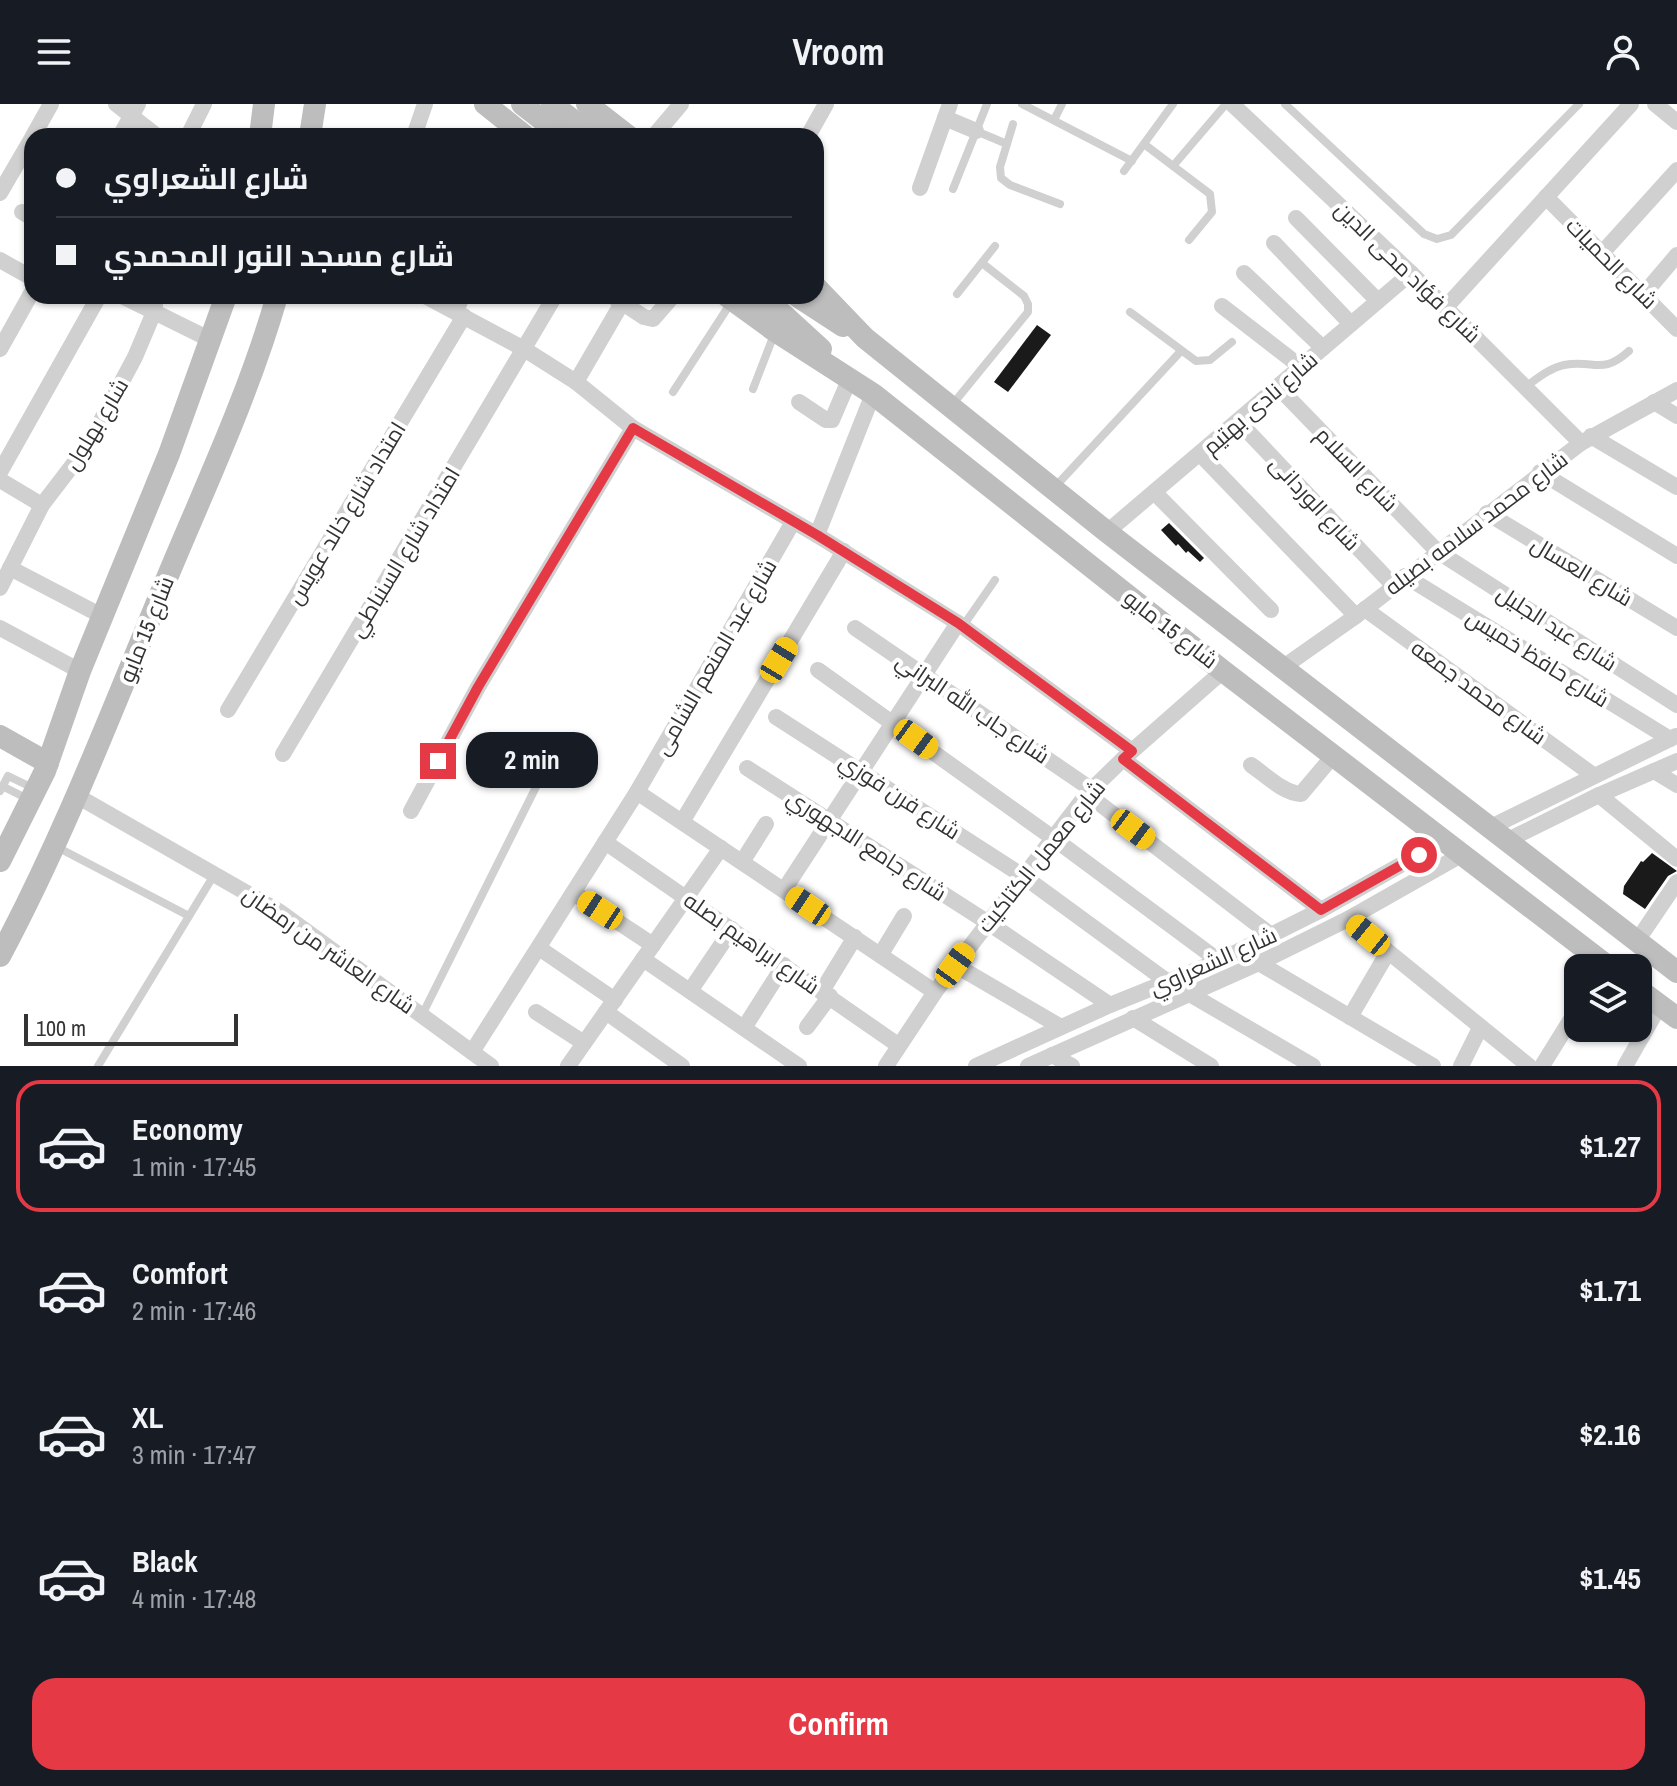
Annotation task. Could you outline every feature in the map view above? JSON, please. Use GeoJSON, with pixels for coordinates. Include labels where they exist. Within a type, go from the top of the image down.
{"type":"FeatureCollection","features":[{"type":"Feature","properties":{"kind":"main road"},"geometry":{"type":"LineString","coordinates":[[303,128],[304,104]]}},
{"type":"Feature","properties":{"kind":"main road"},"geometry":{"type":"LineString","coordinates":[[311,128],[315,104]]}},
{"type":"Feature","properties":{"kind":"main road"},"geometry":{"type":"LineString","coordinates":[[485,104],[514,128]]}},
{"type":"Feature","properties":{"kind":"main road"},"geometry":{"type":"LineString","coordinates":[[522,104],[553,128]]}},
{"type":"Feature","properties":{"kind":"main road"},"geometry":{"type":"LineString","coordinates":[[552,104],[583,128]]}},
{"type":"Feature","properties":{"kind":"main road"},"geometry":{"type":"LineString","coordinates":[[587,104],[618,128]]}},
{"type":"Feature","properties":{"kind":"main road"},"geometry":{"type":"LineString","coordinates":[[261,128],[262,105]]}},
{"type":"Feature","properties":{"kind":"main road","name":"شارع 15 مايو"},"geometry":{"type":"LineString","coordinates":[[824,295],[865,338],[1107,532],[1677,972]]}},
{"type":"Feature","properties":{"kind":"main road","name":"شارع 15 مايو"},"geometry":{"type":"LineString","coordinates":[[0,861],[48,763],[80,671],[169,454],[223,304]]}},
{"type":"Feature","properties":{"kind":"main road","name":"شارع 15 مايو"},"geometry":{"type":"LineString","coordinates":[[0,956],[77,796],[252,373],[274,304]]}},
{"type":"Feature","properties":{"kind":"main road","name":"شارع 15 مايو"},"geometry":{"type":"LineString","coordinates":[[738,304],[873,394],[1223,671],[1589,954]]}},
{"type":"Feature","properties":{"kind":"main road"},"geometry":{"type":"LineString","coordinates":[[772,304],[844,374]]}},
{"type":"Feature","properties":{"kind":"main road"},"geometry":{"type":"LineString","coordinates":[[810,304],[865,338]]}},
{"type":"Feature","properties":{"kind":"main road"},"geometry":{"type":"LineString","coordinates":[[0,736],[48,763]]}},
{"type":"Feature","properties":{"kind":"main road"},"geometry":{"type":"LineString","coordinates":[[1652,1000],[1668,1012]]}},
{"type":"Feature","properties":{"kind":"street"},"geometry":{"type":"LineString","coordinates":[[37,128],[51,104]]}},
{"type":"Feature","properties":{"kind":"street"},"geometry":{"type":"LineString","coordinates":[[116,104],[135,110],[150,128]]}},
{"type":"Feature","properties":{"kind":"street"},"geometry":{"type":"LineString","coordinates":[[192,128],[204,104]]}},
{"type":"Feature","properties":{"kind":"street"},"geometry":{"type":"LineString","coordinates":[[417,128],[425,104]]}},
{"type":"Feature","properties":{"kind":"street"},"geometry":{"type":"LineString","coordinates":[[661,128],[681,104]]}},
{"type":"Feature","properties":{"kind":"street"},"geometry":{"type":"LineString","coordinates":[[812,128],[826,104]]}},
{"type":"Feature","properties":{"kind":"street"},"geometry":{"type":"LineString","coordinates":[[1446,307],[1631,104]]}},
{"type":"Feature","properties":{"kind":"street"},"geometry":{"type":"LineString","coordinates":[[1655,104],[1677,122]]}},
{"type":"Feature","properties":{"kind":"street","name":"شارع فؤاد محى الدين"},"geometry":{"type":"LineString","coordinates":[[1238,108],[1525,387],[1586,439],[1677,487]]}},
{"type":"Feature","properties":{"kind":"street"},"geometry":{"type":"LineString","coordinates":[[125,128],[135,110]]}},
{"type":"Feature","properties":{"kind":"street"},"geometry":{"type":"LineString","coordinates":[[920,188],[948,111],[976,131]]}},
{"type":"Feature","properties":{"kind":"street"},"geometry":{"type":"LineString","coordinates":[[0,193],[24,151]]}},
{"type":"Feature","properties":{"kind":"street"},"geometry":{"type":"LineString","coordinates":[[1602,253],[1677,170]]}},
{"type":"Feature","properties":{"kind":"street","name":"شارع الحميات"},"geometry":{"type":"LineString","coordinates":[[1546,197],[1677,329]]}},
{"type":"Feature","properties":{"kind":"street"},"geometry":{"type":"LineString","coordinates":[[1296,218],[1378,301]]}},
{"type":"Feature","properties":{"kind":"street"},"geometry":{"type":"LineString","coordinates":[[1274,243],[1351,324]]}},
{"type":"Feature","properties":{"kind":"street"},"geometry":{"type":"LineString","coordinates":[[1643,295],[1677,255]]}},
{"type":"Feature","properties":{"kind":"street"},"geometry":{"type":"LineString","coordinates":[[0,260],[24,274]]}},
{"type":"Feature","properties":{"kind":"street"},"geometry":{"type":"LineString","coordinates":[[1244,273],[1323,348]]}},
{"type":"Feature","properties":{"kind":"street","name":"شارع نادى بهتيم"},"geometry":{"type":"LineString","coordinates":[[1107,532],[1411,273]]}},
{"type":"Feature","properties":{"kind":"street"},"geometry":{"type":"LineString","coordinates":[[3,338],[24,304]]}},
{"type":"Feature","properties":{"kind":"street"},"geometry":{"type":"LineString","coordinates":[[0,472],[94,304]]}},
{"type":"Feature","properties":{"kind":"street"},"geometry":{"type":"LineString","coordinates":[[155,304],[211,340]]}},
{"type":"Feature","properties":{"kind":"street","name":"شارع بهلول"},"geometry":{"type":"LineString","coordinates":[[0,588],[42,505],[88,445],[143,340],[155,304]]}},
{"type":"Feature","properties":{"kind":"street","name":"امتداد شارع السنباطي"},"geometry":{"type":"LineString","coordinates":[[283,754],[550,304]]}},
{"type":"Feature","properties":{"kind":"street"},"geometry":{"type":"LineString","coordinates":[[576,382],[615,304]]}},
{"type":"Feature","properties":{"kind":"street"},"geometry":{"type":"LineString","coordinates":[[624,304],[644,317],[653,319],[666,304]]}},
{"type":"Feature","properties":{"kind":"street"},"geometry":{"type":"LineString","coordinates":[[1222,306],[1301,367]]}},
{"type":"Feature","properties":{"kind":"street"},"geometry":{"type":"LineString","coordinates":[[461,308],[576,382],[633,428],[844,551],[960,624],[1321,910]]}},
{"type":"Feature","properties":{"kind":"street","name":"امتداد شارع خالد عويس"},"geometry":{"type":"LineString","coordinates":[[228,710],[461,308]]}},
{"type":"Feature","properties":{"kind":"street"},"geometry":{"type":"LineString","coordinates":[[799,402],[826,420],[832,420],[844,374]]}},
{"type":"Feature","properties":{"kind":"street","name":"شارع السلام"},"geometry":{"type":"LineString","coordinates":[[1278,387],[1437,551]]}},
{"type":"Feature","properties":{"kind":"street","name":"شارع محمد سلامه بصيله"},"geometry":{"type":"LineString","coordinates":[[1282,668],[1586,439],[1677,390]]}},
{"type":"Feature","properties":{"kind":"street"},"geometry":{"type":"LineString","coordinates":[[817,535],[873,394]]}},
{"type":"Feature","properties":{"kind":"street"},"geometry":{"type":"LineString","coordinates":[[1654,402],[1677,416]]}},
{"type":"Feature","properties":{"kind":"street","name":"شارع الوردانى"},"geometry":{"type":"LineString","coordinates":[[1238,421],[1399,581]]}},
{"type":"Feature","properties":{"kind":"street"},"geometry":{"type":"LineString","coordinates":[[411,811],[478,687],[633,428]]}},
{"type":"Feature","properties":{"kind":"street","name":"شارع محمد جمعه"},"geometry":{"type":"LineString","coordinates":[[1200,454],[1360,612],[1593,775]]}},
{"type":"Feature","properties":{"kind":"street"},"geometry":{"type":"LineString","coordinates":[[1540,472],[1677,556]]}},
{"type":"Feature","properties":{"kind":"street"},"geometry":{"type":"LineString","coordinates":[[0,480],[42,505]]}},
{"type":"Feature","properties":{"kind":"street"},"geometry":{"type":"LineString","coordinates":[[1155,493],[1271,610]]}},
{"type":"Feature","properties":{"kind":"street","name":"شارع العسال"},"geometry":{"type":"LineString","coordinates":[[1487,513],[1677,628]]}},
{"type":"Feature","properties":{"kind":"street","name":"شارع عبد المنعم الشامى"},"geometry":{"type":"LineString","coordinates":[[472,1052],[637,792],[793,522]]}},
{"type":"Feature","properties":{"kind":"street"},"geometry":{"type":"LineString","coordinates":[[682,822],[844,551]]}},
{"type":"Feature","properties":{"kind":"street","name":"شارع عبد الجليل"},"geometry":{"type":"LineString","coordinates":[[1437,551],[1677,705]]}},
{"type":"Feature","properties":{"kind":"street"},"geometry":{"type":"LineString","coordinates":[[10,568],[102,616]]}},
{"type":"Feature","properties":{"kind":"street","name":"شارع حافظ خميس"},"geometry":{"type":"LineString","coordinates":[[1399,581],[1673,737]]}},
{"type":"Feature","properties":{"kind":"street"},"geometry":{"type":"LineString","coordinates":[[784,890],[924,674],[960,624]]}},
{"type":"Feature","properties":{"kind":"street"},"geometry":{"type":"LineString","coordinates":[[0,628],[80,671]]}},
{"type":"Feature","properties":{"kind":"street","name":"شارع جاب الله البراني"},"geometry":{"type":"LineString","coordinates":[[855,628],[1089,792],[1271,935]]}},
{"type":"Feature","properties":{"kind":"street"},"geometry":{"type":"LineString","coordinates":[[818,670],[1219,961]]}},
{"type":"Feature","properties":{"kind":"street","name":"شارع معمل الكتاكيت"},"geometry":{"type":"LineString","coordinates":[[886,1066],[955,965],[1089,792],[1223,671]]}},
{"type":"Feature","properties":{"kind":"street","name":"شارع فرن فوزي"},"geometry":{"type":"LineString","coordinates":[[776,717],[1023,876],[1168,982]]}},
{"type":"Feature","properties":{"kind":"street"},"geometry":{"type":"LineString","coordinates":[[1499,834],[1593,775],[1673,737]]}},
{"type":"Feature","properties":{"kind":"street"},"geometry":{"type":"LineString","coordinates":[[1251,765],[1289,791],[1301,794],[1333,756]]}},
{"type":"Feature","properties":{"kind":"street"},"geometry":{"type":"LineString","coordinates":[[1499,834],[1677,761]]}},
{"type":"Feature","properties":{"kind":"street","name":"شارع جامع الاجهوري"},"geometry":{"type":"LineString","coordinates":[[747,768],[1110,1005]]}},
{"type":"Feature","properties":{"kind":"street"},"geometry":{"type":"LineString","coordinates":[[1654,771],[1677,785]]}},
{"type":"Feature","properties":{"kind":"street"},"geometry":{"type":"LineString","coordinates":[[637,792],[935,992]]}},
{"type":"Feature","properties":{"kind":"street"},"geometry":{"type":"LineString","coordinates":[[1599,795],[1677,859]]}},
{"type":"Feature","properties":{"kind":"street","name":"شارع العاشر من رمضان"},"geometry":{"type":"LineString","coordinates":[[77,796],[280,912],[491,1066]]}},
{"type":"Feature","properties":{"kind":"street"},"geometry":{"type":"LineString","coordinates":[[742,862],[766,824]]}},
{"type":"Feature","properties":{"kind":"street","name":"شارع ابراهيم بصله"},"geometry":{"type":"LineString","coordinates":[[605,842],[898,1045]]}},
{"type":"Feature","properties":{"kind":"street"},"geometry":{"type":"LineString","coordinates":[[573,1064],[584,1043],[721,848]]}},
{"type":"Feature","properties":{"kind":"street","name":"شارع الشعراوي"},"geometry":{"type":"LineString","coordinates":[[976,1066],[1110,1005],[1219,961],[1452,848]]}},
{"type":"Feature","properties":{"kind":"street","name":"شارع الشعراوي"},"geometry":{"type":"LineString","coordinates":[[1028,1066],[1259,963],[1348,919],[1452,848]]}},
{"type":"Feature","properties":{"kind":"street"},"geometry":{"type":"LineString","coordinates":[[1637,941],[1676,887]]}},
{"type":"Feature","properties":{"kind":"street"},"geometry":{"type":"LineString","coordinates":[[574,893],[648,952],[690,991],[799,1066]]}},
{"type":"Feature","properties":{"kind":"street"},"geometry":{"type":"LineString","coordinates":[[881,954],[904,916]]}},
{"type":"Feature","properties":{"kind":"street"},"geometry":{"type":"LineString","coordinates":[[1348,919],[1529,1066]]}},
{"type":"Feature","properties":{"kind":"street"},"geometry":{"type":"LineString","coordinates":[[690,991],[732,929]]}},
{"type":"Feature","properties":{"kind":"street"},"geometry":{"type":"LineString","coordinates":[[807,1027],[855,937]]}},
{"type":"Feature","properties":{"kind":"street"},"geometry":{"type":"LineString","coordinates":[[539,948],[682,1066]]}},
{"type":"Feature","properties":{"kind":"street"},"geometry":{"type":"LineString","coordinates":[[1350,1017],[1388,952]]}},
{"type":"Feature","properties":{"kind":"street"},"geometry":{"type":"LineString","coordinates":[[1259,963],[1433,1066]]}},
{"type":"Feature","properties":{"kind":"street"},"geometry":{"type":"LineString","coordinates":[[744,1028],[784,965]]}},
{"type":"Feature","properties":{"kind":"street"},"geometry":{"type":"LineString","coordinates":[[955,965],[1061,1027]]}},
{"type":"Feature","properties":{"kind":"street"},"geometry":{"type":"LineString","coordinates":[[1188,993],[1313,1066]]}},
{"type":"Feature","properties":{"kind":"street"},"geometry":{"type":"LineString","coordinates":[[536,1012],[584,1043]]}},
{"type":"Feature","properties":{"kind":"street"},"geometry":{"type":"LineString","coordinates":[[1625,1066],[1668,1012]]}},
{"type":"Feature","properties":{"kind":"street"},"geometry":{"type":"LineString","coordinates":[[1133,1018],[1211,1066]]}},
{"type":"Feature","properties":{"kind":"street"},"geometry":{"type":"LineString","coordinates":[[1461,1066],[1480,1028]]}},
{"type":"Feature","properties":{"kind":"street"},"geometry":{"type":"LineString","coordinates":[[1542,1066],[1564,1031]]}},
{"type":"Feature","properties":{"kind":"street"},"geometry":{"type":"LineString","coordinates":[[1052,1055],[1072,1066]]}},
{"type":"Feature","properties":{"kind":"lane"},"geometry":{"type":"LineString","coordinates":[[953,189],[987,104]]}},
{"type":"Feature","properties":{"kind":"lane"},"geometry":{"type":"LineString","coordinates":[[1022,104],[1132,161]]}},
{"type":"Feature","properties":{"kind":"lane"},"geometry":{"type":"LineString","coordinates":[[1054,120],[1062,104]]}},
{"type":"Feature","properties":{"kind":"lane"},"geometry":{"type":"LineString","coordinates":[[1124,171],[1173,104]]}},
{"type":"Feature","properties":{"kind":"lane"},"geometry":{"type":"LineString","coordinates":[[1285,104],[1424,234],[1437,239],[1451,235],[1579,104]]}},
{"type":"Feature","properties":{"kind":"lane"},"geometry":{"type":"LineString","coordinates":[[1294,112],[1302,104]]}},
{"type":"Feature","properties":{"kind":"lane"},"geometry":{"type":"LineString","coordinates":[[1173,166],[1238,108]]}},
{"type":"Feature","properties":{"kind":"lane"},"geometry":{"type":"LineString","coordinates":[[1013,124],[1000,167],[1004,181],[1060,204]]}},
{"type":"Feature","properties":{"kind":"lane"},"geometry":{"type":"LineString","coordinates":[[976,131],[1007,144]]}},
{"type":"Feature","properties":{"kind":"lane"},"geometry":{"type":"LineString","coordinates":[[1144,144],[1207,189],[1212,200],[1212,212],[1189,240]]}},
{"type":"Feature","properties":{"kind":"lane"},"geometry":{"type":"LineString","coordinates":[[957,294],[995,246]]}},
{"type":"Feature","properties":{"kind":"lane"},"geometry":{"type":"LineString","coordinates":[[951,407],[1028,312],[1024,296],[982,263]]}},
{"type":"Feature","properties":{"kind":"lane"},"geometry":{"type":"LineString","coordinates":[[673,392],[726,304]]}},
{"type":"Feature","properties":{"kind":"lane"},"geometry":{"type":"LineString","coordinates":[[1130,312],[1196,361],[1206,362],[1232,342]]}},
{"type":"Feature","properties":{"kind":"lane"},"geometry":{"type":"LineString","coordinates":[[753,389],[775,331]]}},
{"type":"Feature","properties":{"kind":"lane"},"geometry":{"type":"LineString","coordinates":[[1053,489],[1181,351]]}},
{"type":"Feature","properties":{"kind":"lane"},"geometry":{"type":"LineString","coordinates":[[1525,387],[1556,367],[1570,364],[1606,366],[1629,351]]}},
{"type":"Feature","properties":{"kind":"lane"},"geometry":{"type":"LineString","coordinates":[[960,624],[995,580]]}},
{"type":"Feature","properties":{"kind":"lane"},"geometry":{"type":"LineString","coordinates":[[2,785],[10,776],[33,795]]}},
{"type":"Feature","properties":{"kind":"lane"},"geometry":{"type":"LineString","coordinates":[[422,1015],[540,779]]}},
{"type":"Feature","properties":{"kind":"lane"},"geometry":{"type":"LineString","coordinates":[[55,846],[189,916]]}},
{"type":"Feature","properties":{"kind":"lane"},"geometry":{"type":"LineString","coordinates":[[98,1066],[215,873]]}},
{"type":"Feature","properties":{"kind":"building"},"geometry":{"type":"Polygon","coordinates":[[[1037,325],[1051,335],[1008,392],[994,382],[1037,325]]]}},
{"type":"Feature","properties":{"kind":"building"},"geometry":{"type":"Polygon","coordinates":[[[1169,523],[1204,558],[1200,562],[1178,544],[1176,546],[1161,530],[1169,523]]]}},
{"type":"Feature","properties":{"kind":"building"},"geometry":{"type":"Polygon","coordinates":[[[1652,853],[1677,871],[1668,876],[1645,909],[1623,894],[1624,886],[1641,861],[1652,853]]]}},
{"type":"Feature","properties":{"kind":"route"},"geometry":{"type":"LineString","coordinates":[[438,761],[478,687],[633,428],[817,535],[958,623],[1132,751],[1123,759],[1321,910],[1419,855]]}}]}
